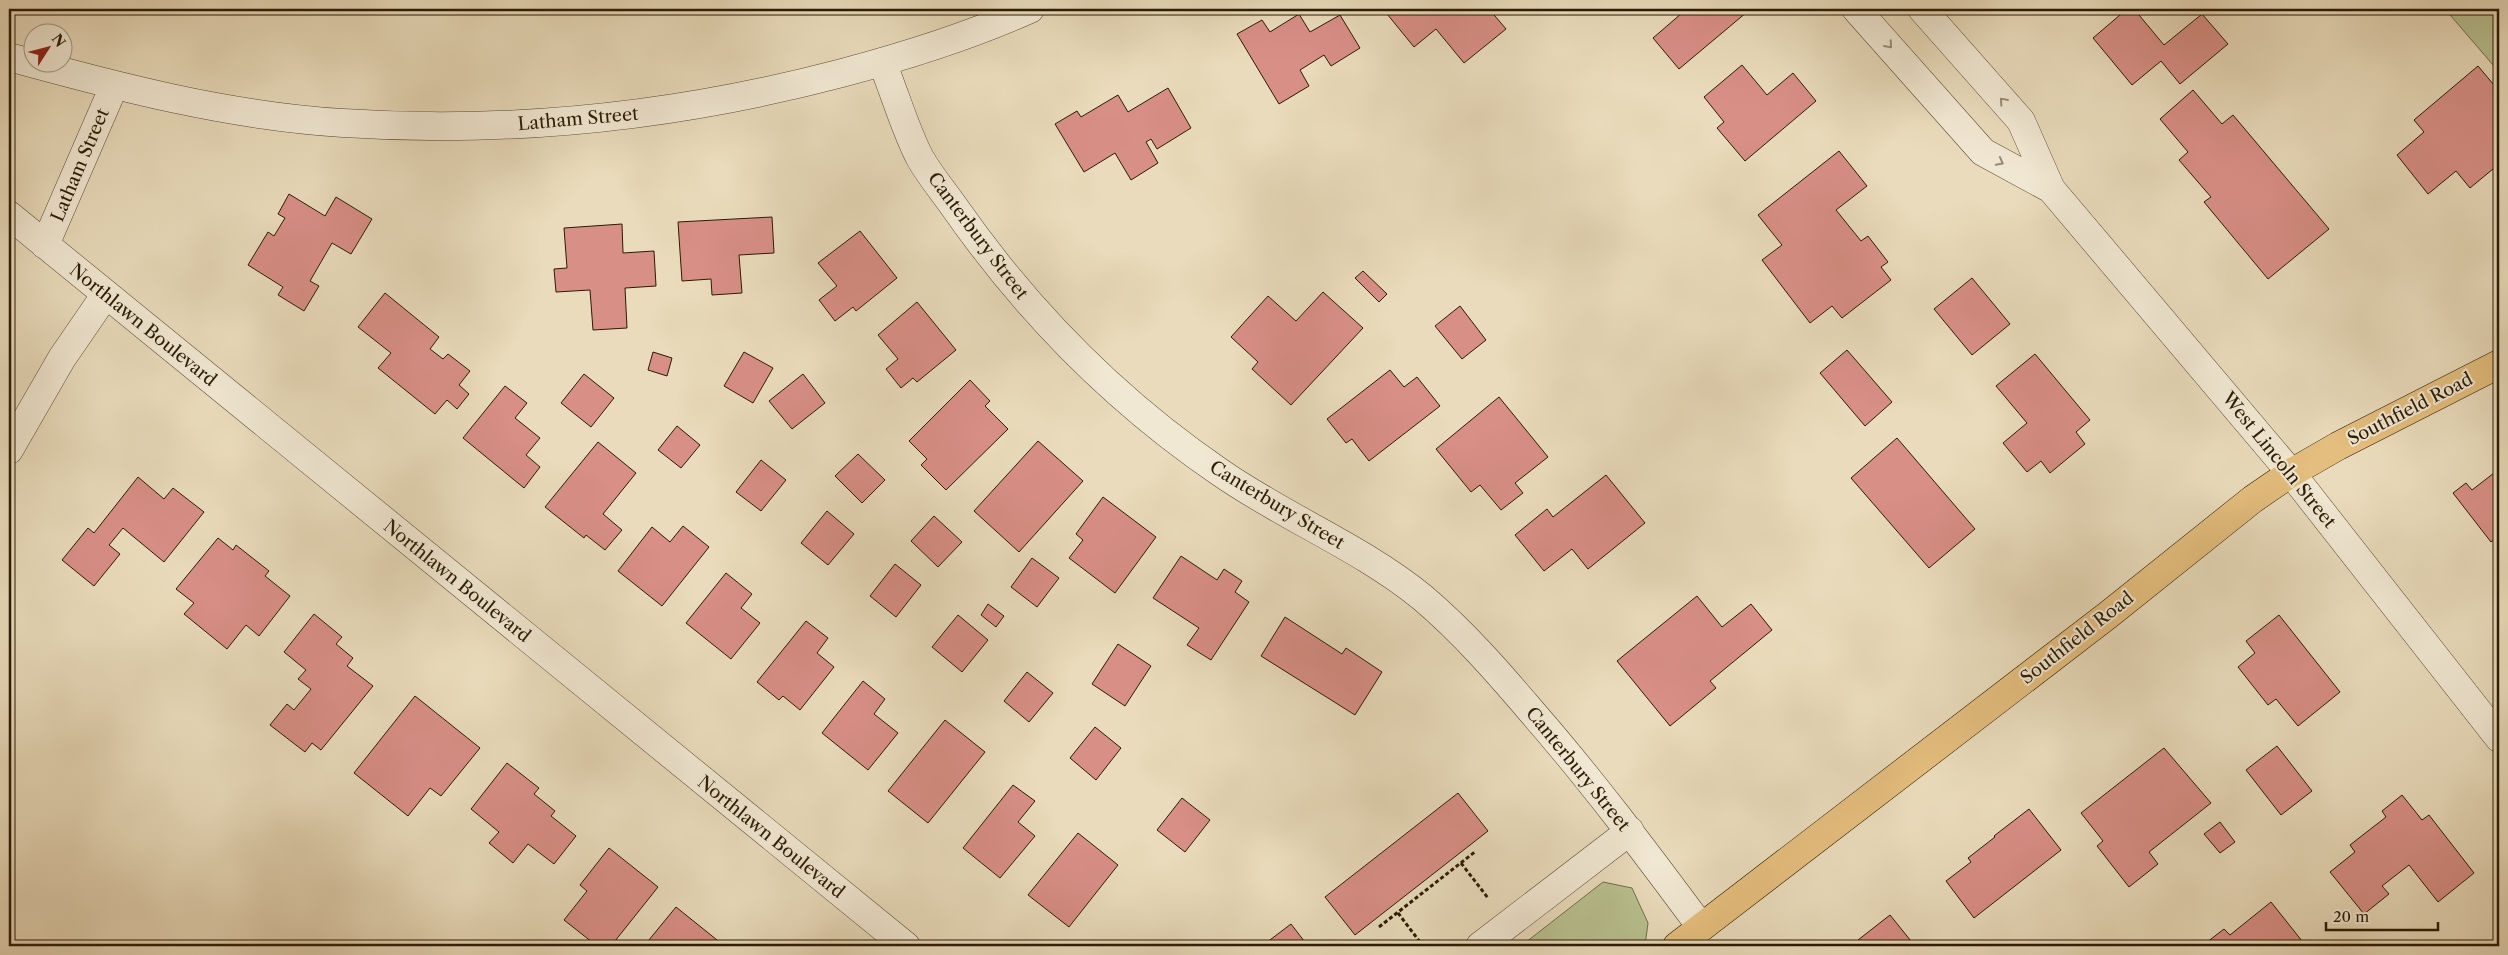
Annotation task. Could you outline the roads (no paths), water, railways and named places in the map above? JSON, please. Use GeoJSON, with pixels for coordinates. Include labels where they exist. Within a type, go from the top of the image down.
{"type":"FeatureCollection","features":[{"type":"Feature","properties":{"kind":"main road","name":"Southfield Road"},"geometry":{"type":"LineString","coordinates":[[1677,946],[2108,615],[2253,499],[2291,473],[2338,446],[2499,364]]}},
{"type":"Feature","properties":{"kind":"street","name":"Latham Street"},"geometry":{"type":"LineString","coordinates":[[9,57],[114,86],[181,101],[343,123],[514,125],[674,109],[744,97],[919,52],[1030,9]]}},
{"type":"Feature","properties":{"kind":"street","name":"West Lincoln Street"},"geometry":{"type":"LineString","coordinates":[[1922,9],[2021,121],[2051,189],[2291,473],[2499,738]]}},
{"type":"Feature","properties":{"kind":"street","name":"West Lincoln Street"},"geometry":{"type":"LineString","coordinates":[[1865,12],[1983,152],[2051,189]]}},
{"type":"Feature","properties":{"kind":"street","name":"Canterbury Street"},"geometry":{"type":"LineString","coordinates":[[882,62],[920,157],[978,240],[1030,304],[1075,351],[1146,418],[1223,474],[1355,552],[1420,596],[1483,656],[1578,765],[1702,927]]}},
{"type":"Feature","properties":{"kind":"street","name":"Latham Street"},"geometry":{"type":"LineString","coordinates":[[45,246],[114,86]]}},
{"type":"Feature","properties":{"kind":"street","name":"Northlawn Boulevard"},"geometry":{"type":"LineString","coordinates":[[9,215],[906,946]]}},
{"type":"Feature","properties":{"kind":"street"},"geometry":{"type":"LineString","coordinates":[[9,450],[62,358],[106,294]]}},
{"type":"Feature","properties":{"kind":"street"},"geometry":{"type":"LineString","coordinates":[[1480,946],[1630,831]]}}]}
